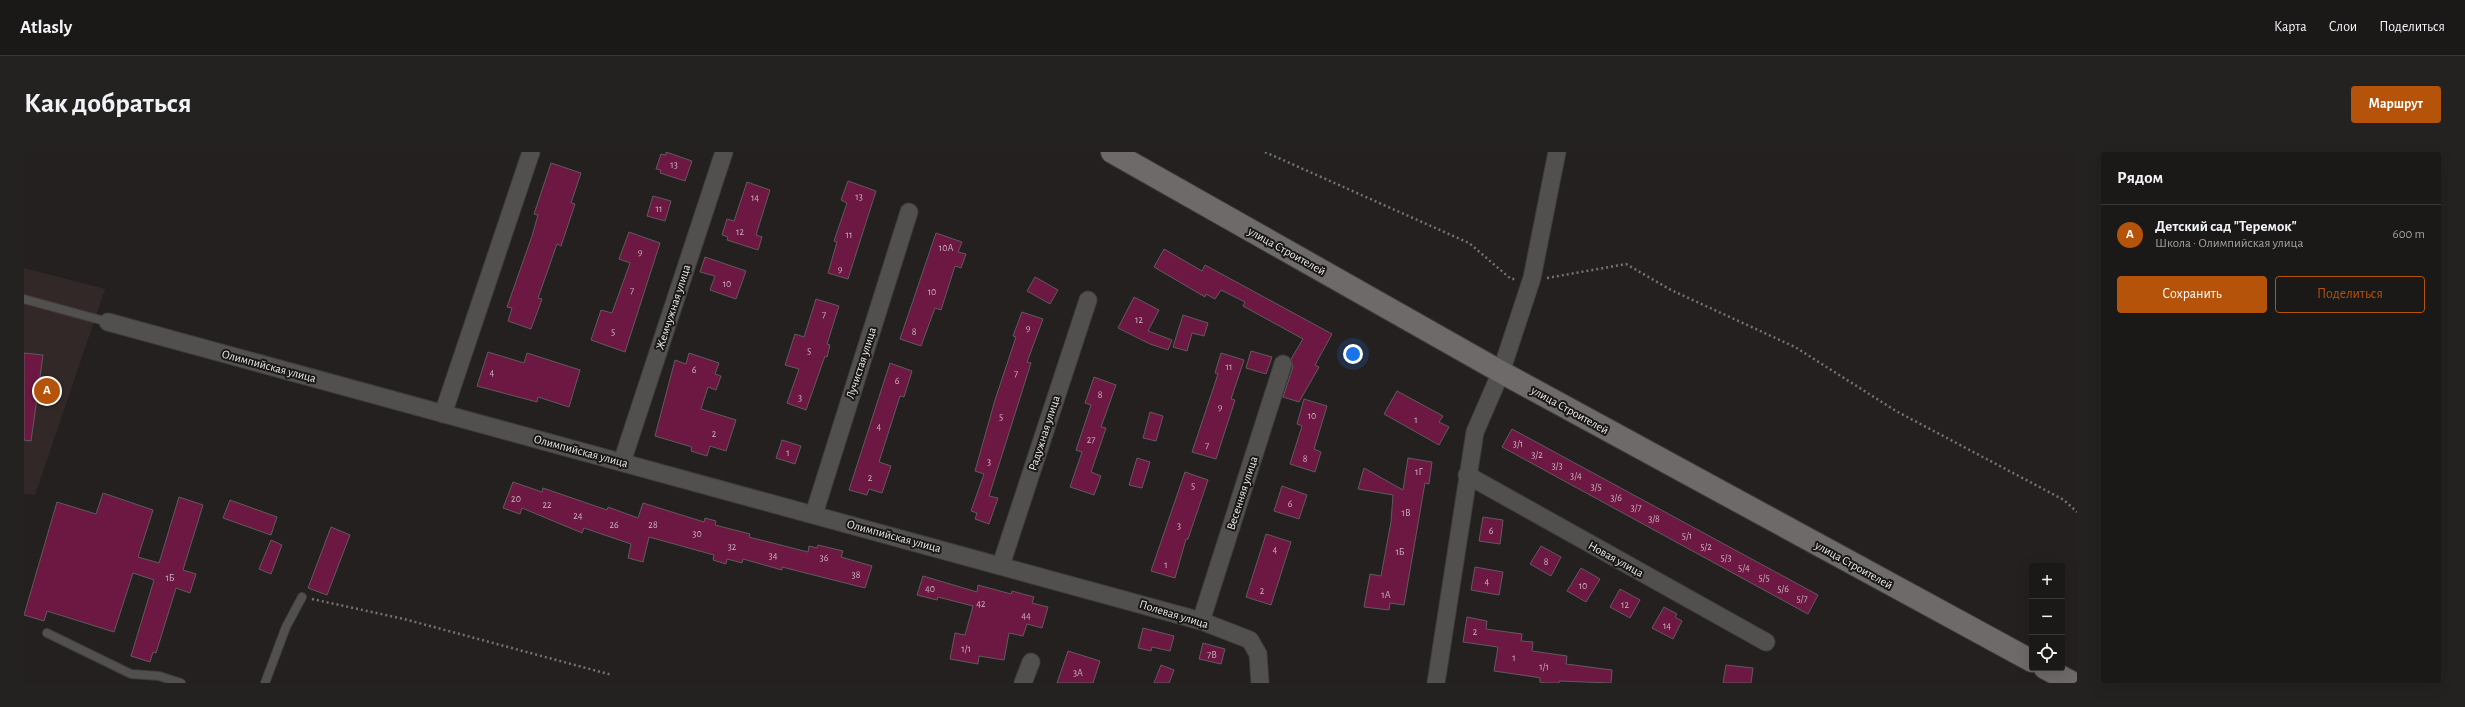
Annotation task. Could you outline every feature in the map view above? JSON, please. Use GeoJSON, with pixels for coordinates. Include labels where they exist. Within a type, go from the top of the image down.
{"type":"FeatureCollection","features":[{"type":"Feature","properties":{"kind":"main road","name":"улица Строителей"},"geometry":{"type":"LineString","coordinates":[[1112,152],[1501,372],[2029,659]]}},
{"type":"Feature","properties":{"kind":"main road"},"geometry":{"type":"LineString","coordinates":[[2051,671],[2073,683]]}},
{"type":"Feature","properties":{"kind":"street"},"geometry":{"type":"LineString","coordinates":[[443,414],[531,152]]}},
{"type":"Feature","properties":{"kind":"street","name":"Жемчужная улица"},"geometry":{"type":"LineString","coordinates":[[622,462],[724,152]]}},
{"type":"Feature","properties":{"kind":"street"},"geometry":{"type":"LineString","coordinates":[[1436,683],[1467,475],[1475,432],[1501,372],[1532,278],[1557,152]]}},
{"type":"Feature","properties":{"kind":"street","name":"Лучистая улица"},"geometry":{"type":"LineString","coordinates":[[814,514],[909,212]]}},
{"type":"Feature","properties":{"kind":"street","name":"Радужная улица"},"geometry":{"type":"LineString","coordinates":[[1001,565],[1088,300]]}},
{"type":"Feature","properties":{"kind":"street","name":"Олимпийская улица"},"geometry":{"type":"LineString","coordinates":[[108,322],[1054,580]]}},
{"type":"Feature","properties":{"kind":"street","name":"Весенняя улица"},"geometry":{"type":"LineString","coordinates":[[1201,621],[1283,364]]}},
{"type":"Feature","properties":{"kind":"street","name":"Новая улица"},"geometry":{"type":"LineString","coordinates":[[1467,475],[1766,642]]}},
{"type":"Feature","properties":{"kind":"street","name":"Полевая улица"},"geometry":{"type":"LineString","coordinates":[[1054,580],[1201,621],[1250,640],[1258,654],[1260,683]]}},
{"type":"Feature","properties":{"kind":"street"},"geometry":{"type":"LineString","coordinates":[[1023,683],[1031,662]]}},
{"type":"Feature","properties":{"kind":"lane"},"geometry":{"type":"LineString","coordinates":[[24,299],[108,322]]}},
{"type":"Feature","properties":{"kind":"lane"},"geometry":{"type":"LineString","coordinates":[[266,683],[286,627],[302,597]]}},
{"type":"Feature","properties":{"kind":"lane"},"geometry":{"type":"LineString","coordinates":[[47,633],[131,674],[159,676],[181,683]]}},
{"type":"Feature","properties":{"kind":"path"},"geometry":{"type":"LineString","coordinates":[[1265,152],[1348,191],[1469,243],[1511,279],[1554,278],[1626,264],[1671,290],[1795,347],[1896,411],[2064,500],[2077,512]]}},
{"type":"Feature","properties":{"kind":"path"},"geometry":{"type":"LineString","coordinates":[[302,597],[404,619],[612,674]]}},
{"type":"Feature","properties":{"kind":"shaded area"},"geometry":{"type":"Polygon","coordinates":[[[24,268],[105,289],[35,495],[24,494],[24,268]]]}},
{"type":"Feature","properties":{"kind":"building"},"geometry":{"type":"Polygon","coordinates":[[[666,152],[692,161],[685,181],[660,173],[661,170],[656,169],[661,154],[666,155],[666,152]]]}},
{"type":"Feature","properties":{"kind":"building"},"geometry":{"type":"Polygon","coordinates":[[[551,163],[581,173],[571,203],[575,204],[561,246],[557,244],[538,298],[542,299],[531,329],[508,321],[512,308],[507,307],[532,236],[538,215],[534,214],[551,163]]]}},
{"type":"Feature","properties":{"kind":"building"},"geometry":{"type":"Polygon","coordinates":[[[848,181],[876,191],[848,279],[828,273],[837,242],[834,241],[847,203],[841,200],[848,181]]]}},
{"type":"Feature","properties":{"kind":"building"},"geometry":{"type":"Polygon","coordinates":[[[747,182],[770,190],[756,235],[762,237],[758,250],[727,240],[728,237],[722,235],[727,219],[734,221],[747,182]]]}},
{"type":"Feature","properties":{"kind":"building"},"geometry":{"type":"Polygon","coordinates":[[[653,196],[671,201],[665,221],[647,216],[653,196]]]}},
{"type":"Feature","properties":{"kind":"building"},"geometry":{"type":"Polygon","coordinates":[[[629,232],[660,243],[625,352],[591,340],[601,310],[612,313],[630,263],[619,259],[629,232]]]}},
{"type":"Feature","properties":{"kind":"building"},"geometry":{"type":"Polygon","coordinates":[[[936,233],[962,242],[958,252],[966,254],[961,268],[955,266],[941,310],[935,308],[921,346],[900,339],[936,233]]]}},
{"type":"Feature","properties":{"kind":"building"},"geometry":{"type":"Polygon","coordinates":[[[1164,249],[1202,271],[1205,265],[1332,334],[1315,365],[1319,367],[1299,402],[1283,397],[1293,367],[1291,359],[1303,339],[1243,306],[1245,302],[1221,290],[1215,299],[1206,294],[1205,297],[1154,267],[1164,249]]]}},
{"type":"Feature","properties":{"kind":"building"},"geometry":{"type":"Polygon","coordinates":[[[705,257],[746,271],[736,299],[710,290],[715,276],[700,272],[705,257]]]}},
{"type":"Feature","properties":{"kind":"building"},"geometry":{"type":"Polygon","coordinates":[[[1035,277],[1058,290],[1050,304],[1027,291],[1035,277]]]}},
{"type":"Feature","properties":{"kind":"building"},"geometry":{"type":"Polygon","coordinates":[[[1134,297],[1159,310],[1148,331],[1172,340],[1168,350],[1150,344],[1118,328],[1134,297]]]}},
{"type":"Feature","properties":{"kind":"building"},"geometry":{"type":"Polygon","coordinates":[[[816,299],[839,306],[827,344],[830,345],[827,357],[825,356],[806,410],[787,403],[799,369],[785,365],[795,334],[804,337],[816,299]]]}},
{"type":"Feature","properties":{"kind":"building"},"geometry":{"type":"Polygon","coordinates":[[[1022,312],[1043,319],[1027,362],[1031,363],[989,496],[998,498],[989,524],[975,519],[977,513],[971,511],[984,474],[975,471],[995,400],[1016,337],[1013,336],[1022,312]]]}},
{"type":"Feature","properties":{"kind":"building"},"geometry":{"type":"Polygon","coordinates":[[[1183,315],[1208,323],[1204,336],[1192,333],[1187,351],[1173,347],[1183,315]]]}},
{"type":"Feature","properties":{"kind":"building"},"geometry":{"type":"Polygon","coordinates":[[[1251,351],[1272,357],[1266,374],[1246,368],[1251,351]]]}},
{"type":"Feature","properties":{"kind":"building"},"geometry":{"type":"Polygon","coordinates":[[[488,352],[524,363],[527,353],[580,370],[569,407],[538,397],[537,402],[477,386],[488,352]]]}},
{"type":"Feature","properties":{"kind":"building"},"geometry":{"type":"Polygon","coordinates":[[[24,353],[43,355],[31,441],[24,440],[24,353]]]}},
{"type":"Feature","properties":{"kind":"building"},"geometry":{"type":"Polygon","coordinates":[[[689,353],[719,363],[715,374],[721,376],[716,390],[708,387],[701,409],[736,420],[726,451],[710,446],[707,456],[691,451],[692,447],[655,436],[675,360],[686,364],[689,353]]]}},
{"type":"Feature","properties":{"kind":"building"},"geometry":{"type":"Polygon","coordinates":[[[1221,353],[1244,360],[1231,399],[1235,400],[1216,459],[1192,452],[1218,374],[1215,373],[1221,353]]]}},
{"type":"Feature","properties":{"kind":"building"},"geometry":{"type":"Polygon","coordinates":[[[890,363],[912,371],[904,397],[900,396],[879,462],[891,466],[882,493],[869,489],[867,495],[849,490],[890,363]]]}},
{"type":"Feature","properties":{"kind":"building"},"geometry":{"type":"Polygon","coordinates":[[[1094,377],[1116,385],[1101,427],[1106,428],[1091,472],[1101,476],[1094,495],[1070,487],[1082,452],[1076,450],[1091,405],[1085,403],[1094,377]]]}},
{"type":"Feature","properties":{"kind":"building"},"geometry":{"type":"Polygon","coordinates":[[[1397,391],[1443,416],[1439,422],[1449,427],[1439,445],[1384,414],[1397,391]]]}},
{"type":"Feature","properties":{"kind":"building"},"geometry":{"type":"Polygon","coordinates":[[[1304,399],[1327,406],[1314,449],[1321,452],[1315,472],[1290,464],[1302,426],[1297,424],[1304,399]]]}},
{"type":"Feature","properties":{"kind":"building"},"geometry":{"type":"Polygon","coordinates":[[[1150,412],[1163,416],[1156,441],[1143,438],[1150,412]]]}},
{"type":"Feature","properties":{"kind":"building"},"geometry":{"type":"Polygon","coordinates":[[[1512,429],[1818,595],[1808,614],[1502,447],[1512,429]]]}},
{"type":"Feature","properties":{"kind":"building"},"geometry":{"type":"Polygon","coordinates":[[[782,440],[801,446],[795,464],[776,458],[782,440]]]}},
{"type":"Feature","properties":{"kind":"building"},"geometry":{"type":"Polygon","coordinates":[[[1137,458],[1150,462],[1142,488],[1129,485],[1137,458]]]}},
{"type":"Feature","properties":{"kind":"building"},"geometry":{"type":"Polygon","coordinates":[[[1408,458],[1432,462],[1429,484],[1425,483],[1404,605],[1390,603],[1389,610],[1364,607],[1370,574],[1381,576],[1391,522],[1393,495],[1358,489],[1364,468],[1403,490],[1408,458]]]}},
{"type":"Feature","properties":{"kind":"building"},"geometry":{"type":"Polygon","coordinates":[[[1185,472],[1208,480],[1188,539],[1186,539],[1175,578],[1151,571],[1185,472]]]}},
{"type":"Feature","properties":{"kind":"building"},"geometry":{"type":"Polygon","coordinates":[[[513,482],[542,492],[543,488],[607,510],[608,507],[638,518],[643,503],[704,522],[705,518],[716,521],[715,525],[750,534],[749,537],[808,552],[809,546],[817,548],[818,545],[843,551],[841,557],[872,566],[865,588],[782,567],[782,570],[743,559],[742,563],[727,559],[726,564],[713,560],[714,555],[649,537],[643,562],[628,558],[631,544],[584,528],[582,533],[522,508],[520,514],[503,508],[513,482]]]}},
{"type":"Feature","properties":{"kind":"building"},"geometry":{"type":"Polygon","coordinates":[[[1282,486],[1307,495],[1299,519],[1274,511],[1282,486]]]}},
{"type":"Feature","properties":{"kind":"building"},"geometry":{"type":"Polygon","coordinates":[[[103,493],[153,510],[138,557],[159,563],[179,497],[203,505],[183,570],[196,574],[190,593],[176,588],[156,653],[153,652],[150,662],[131,656],[154,580],[133,573],[114,632],[47,611],[44,621],[24,615],[57,502],[96,514],[103,493]]]}},
{"type":"Feature","properties":{"kind":"building"},"geometry":{"type":"Polygon","coordinates":[[[230,500],[277,517],[271,535],[223,518],[230,500]]]}},
{"type":"Feature","properties":{"kind":"building"},"geometry":{"type":"Polygon","coordinates":[[[1483,517],[1503,520],[1500,544],[1479,541],[1483,517]]]}},
{"type":"Feature","properties":{"kind":"building"},"geometry":{"type":"Polygon","coordinates":[[[331,527],[350,535],[327,595],[308,588],[331,527]]]}},
{"type":"Feature","properties":{"kind":"building"},"geometry":{"type":"Polygon","coordinates":[[[1266,534],[1291,542],[1271,605],[1246,597],[1266,534]]]}},
{"type":"Feature","properties":{"kind":"building"},"geometry":{"type":"Polygon","coordinates":[[[271,540],[282,545],[271,574],[259,569],[271,540]]]}},
{"type":"Feature","properties":{"kind":"building"},"geometry":{"type":"Polygon","coordinates":[[[1541,546],[1561,557],[1551,576],[1530,564],[1541,546]]]}},
{"type":"Feature","properties":{"kind":"building"},"geometry":{"type":"Polygon","coordinates":[[[1475,567],[1503,572],[1499,595],[1471,590],[1475,567]]]}},
{"type":"Feature","properties":{"kind":"building"},"geometry":{"type":"Polygon","coordinates":[[[1581,568],[1600,579],[1586,602],[1567,591],[1581,568]]]}},
{"type":"Feature","properties":{"kind":"building"},"geometry":{"type":"Polygon","coordinates":[[[923,576],[977,592],[978,585],[1011,594],[1012,591],[1034,597],[1032,603],[1048,607],[1042,628],[1027,624],[1023,636],[1009,633],[1004,660],[979,656],[978,664],[950,659],[955,633],[965,635],[973,606],[938,597],[937,600],[917,595],[923,576]]]}},
{"type":"Feature","properties":{"kind":"building"},"geometry":{"type":"Polygon","coordinates":[[[1620,589],[1640,600],[1630,618],[1610,607],[1620,589]]]}},
{"type":"Feature","properties":{"kind":"building"},"geometry":{"type":"Polygon","coordinates":[[[1664,607],[1677,614],[1675,617],[1682,621],[1673,639],[1652,628],[1664,607]]]}},
{"type":"Feature","properties":{"kind":"building"},"geometry":{"type":"Polygon","coordinates":[[[1467,617],[1487,621],[1486,629],[1522,634],[1521,641],[1533,642],[1532,651],[1567,656],[1566,664],[1612,670],[1611,683],[1559,681],[1559,683],[1546,683],[1540,682],[1540,678],[1494,671],[1498,647],[1463,642],[1467,617]]]}},
{"type":"Feature","properties":{"kind":"building"},"geometry":{"type":"Polygon","coordinates":[[[1143,628],[1174,636],[1170,651],[1152,647],[1151,651],[1138,648],[1143,628]]]}},
{"type":"Feature","properties":{"kind":"building"},"geometry":{"type":"Polygon","coordinates":[[[1203,643],[1225,649],[1221,664],[1199,659],[1203,643]]]}},
{"type":"Feature","properties":{"kind":"building"},"geometry":{"type":"Polygon","coordinates":[[[1068,651],[1100,661],[1093,683],[1057,683],[1068,651]]]}},
{"type":"Feature","properties":{"kind":"building"},"geometry":{"type":"Polygon","coordinates":[[[1161,665],[1174,670],[1169,683],[1154,683],[1161,665]]]}},
{"type":"Feature","properties":{"kind":"building"},"geometry":{"type":"Polygon","coordinates":[[[1726,665],[1753,668],[1751,683],[1723,683],[1726,665]]]}},
{"type":"Feature","properties":{"kind":"place","name":"Детский сад \"Теремок\""},"geometry":{"type":"Point","coordinates":[47,391]}}]}
